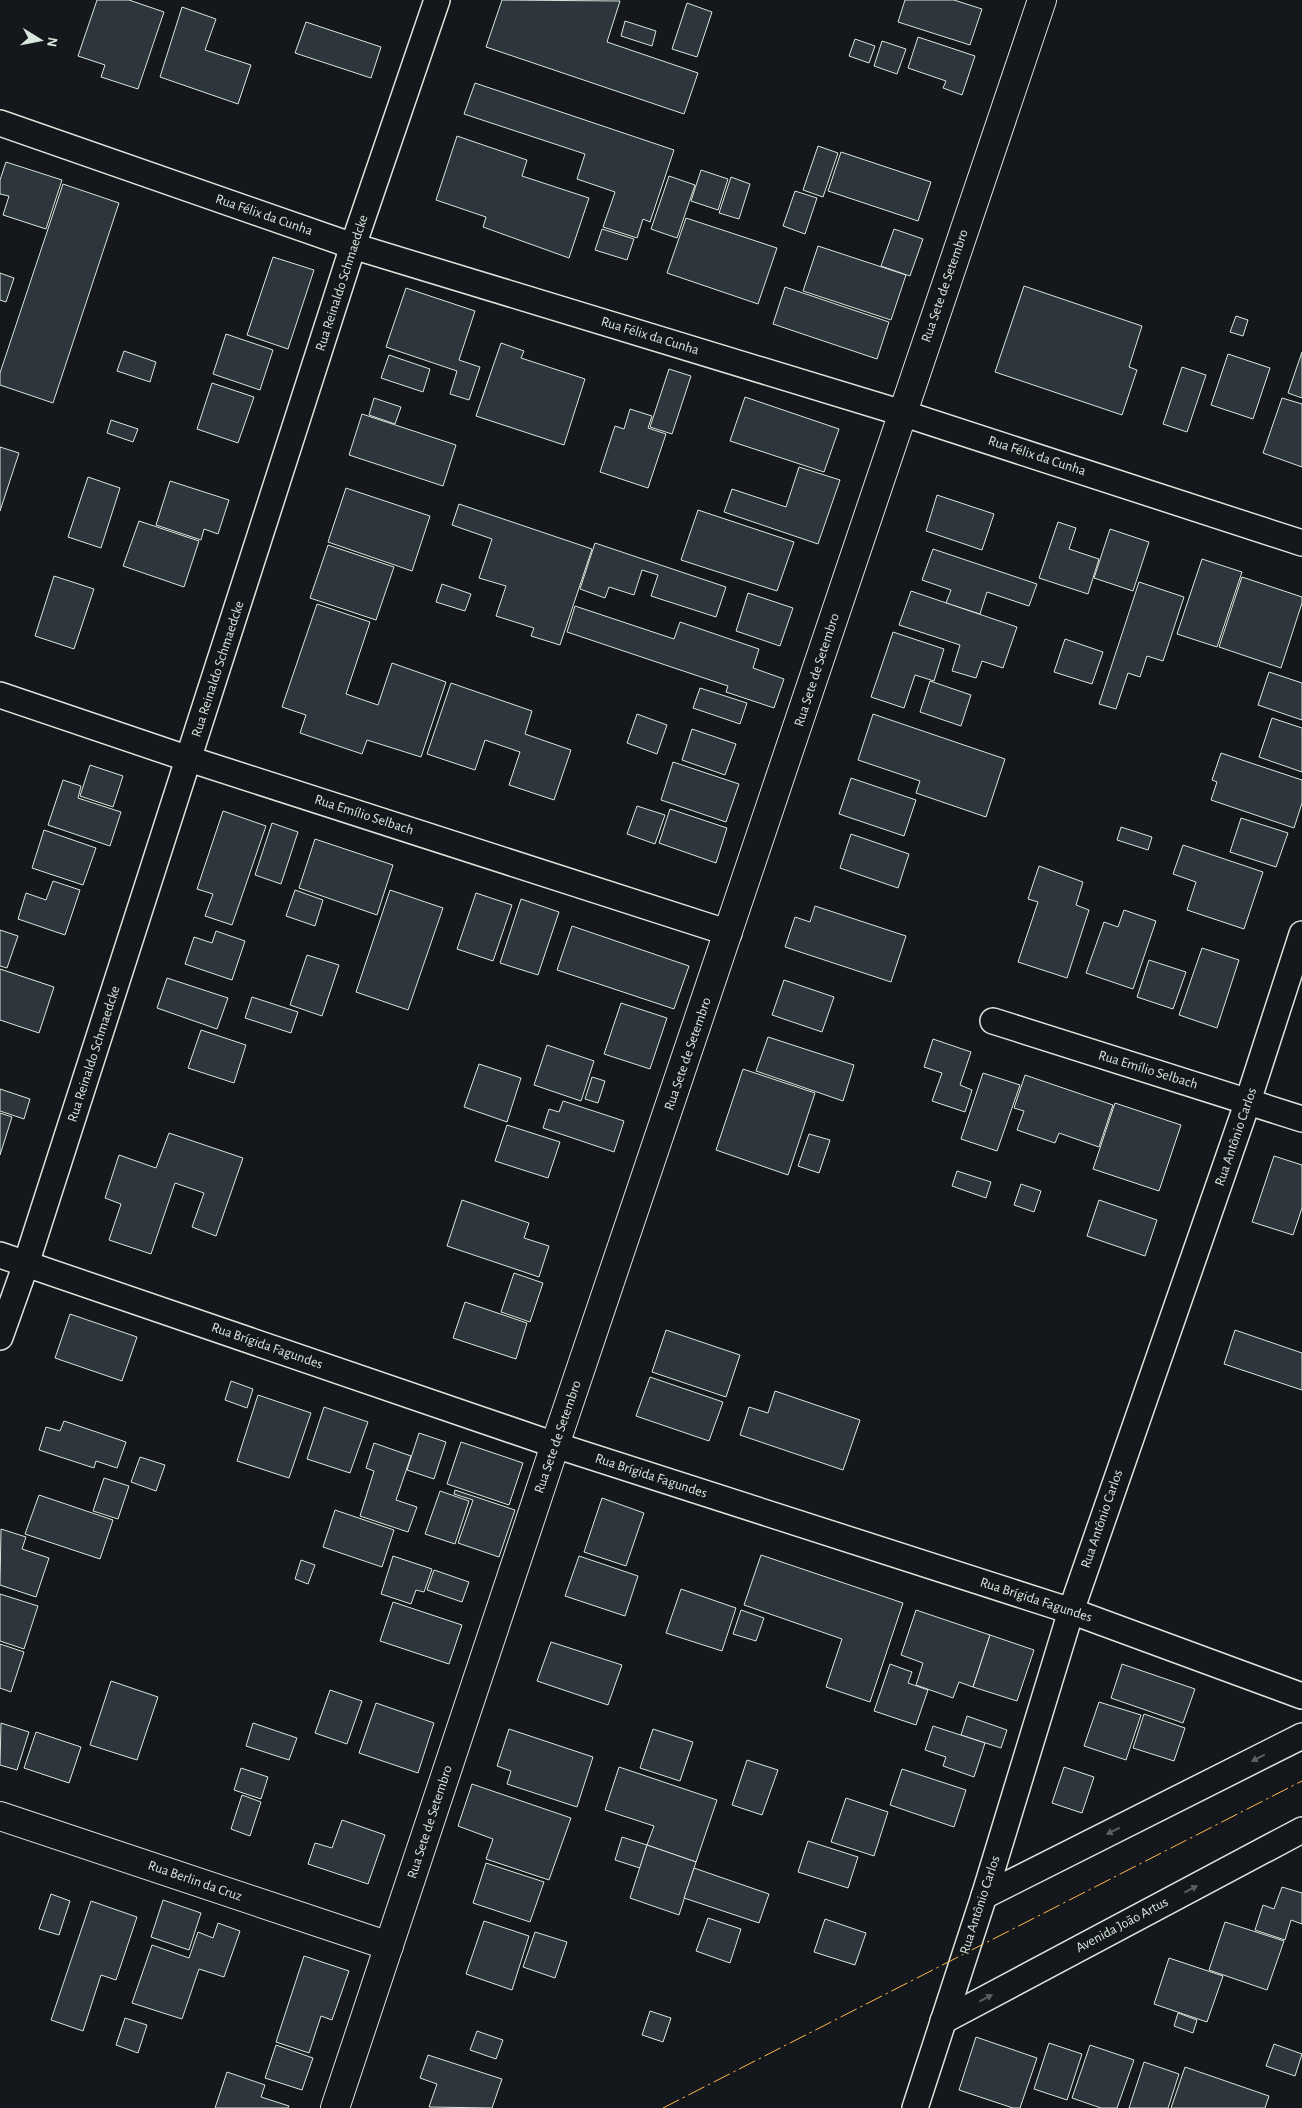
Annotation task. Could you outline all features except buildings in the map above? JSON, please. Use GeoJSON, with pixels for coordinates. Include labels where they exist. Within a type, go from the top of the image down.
{"type":"FeatureCollection","features":[{"type":"Feature","properties":{"kind":"main road","name":"Rua Sete de Setembro"},"geometry":{"type":"LineString","coordinates":[[336,2108],[555,1445],[1042,0]]}},
{"type":"Feature","properties":{"kind":"main road","name":"Rua Berlin da Cruz"},"geometry":{"type":"LineString","coordinates":[[0,1816],[389,1946]]}},
{"type":"Feature","properties":{"kind":"street","name":"Rua Reinaldo Schmaedcke"},"geometry":{"type":"LineString","coordinates":[[0,1337],[26,1264],[354,246],[437,0]]}},
{"type":"Feature","properties":{"kind":"street","name":"Rua Félix da Cunha"},"geometry":{"type":"LineString","coordinates":[[0,124],[354,246],[902,413],[1302,543]]}},
{"type":"Feature","properties":{"kind":"street","name":"Rua Emílio Selbach"},"geometry":{"type":"LineString","coordinates":[[0,695],[729,933]]}},
{"type":"Feature","properties":{"kind":"street","name":"Rua Antônio Carlos"},"geometry":{"type":"LineString","coordinates":[[915,2108],[984,1896],[1071,1611],[1248,1101],[1302,934]]}},
{"type":"Feature","properties":{"kind":"street","name":"Rua Emílio Selbach"},"geometry":{"type":"LineString","coordinates":[[993,1021],[1302,1119]]}},
{"type":"Feature","properties":{"kind":"street","name":"Rua Brígida Fagundes"},"geometry":{"type":"LineString","coordinates":[[0,1255],[555,1445],[1071,1611],[1302,1696]]}},
{"type":"Feature","properties":{"kind":"street"},"geometry":{"type":"LineString","coordinates":[[984,1896],[1302,1736]]}},
{"type":"Feature","properties":{"kind":"street","name":"Avenida João Artus"},"geometry":{"type":"LineString","coordinates":[[943,2021],[1302,1830]]}},
{"type":"Feature","properties":{"kind":"power"},"geometry":{"type":"LineString","coordinates":[[663,2108],[1302,1781]]}}]}
